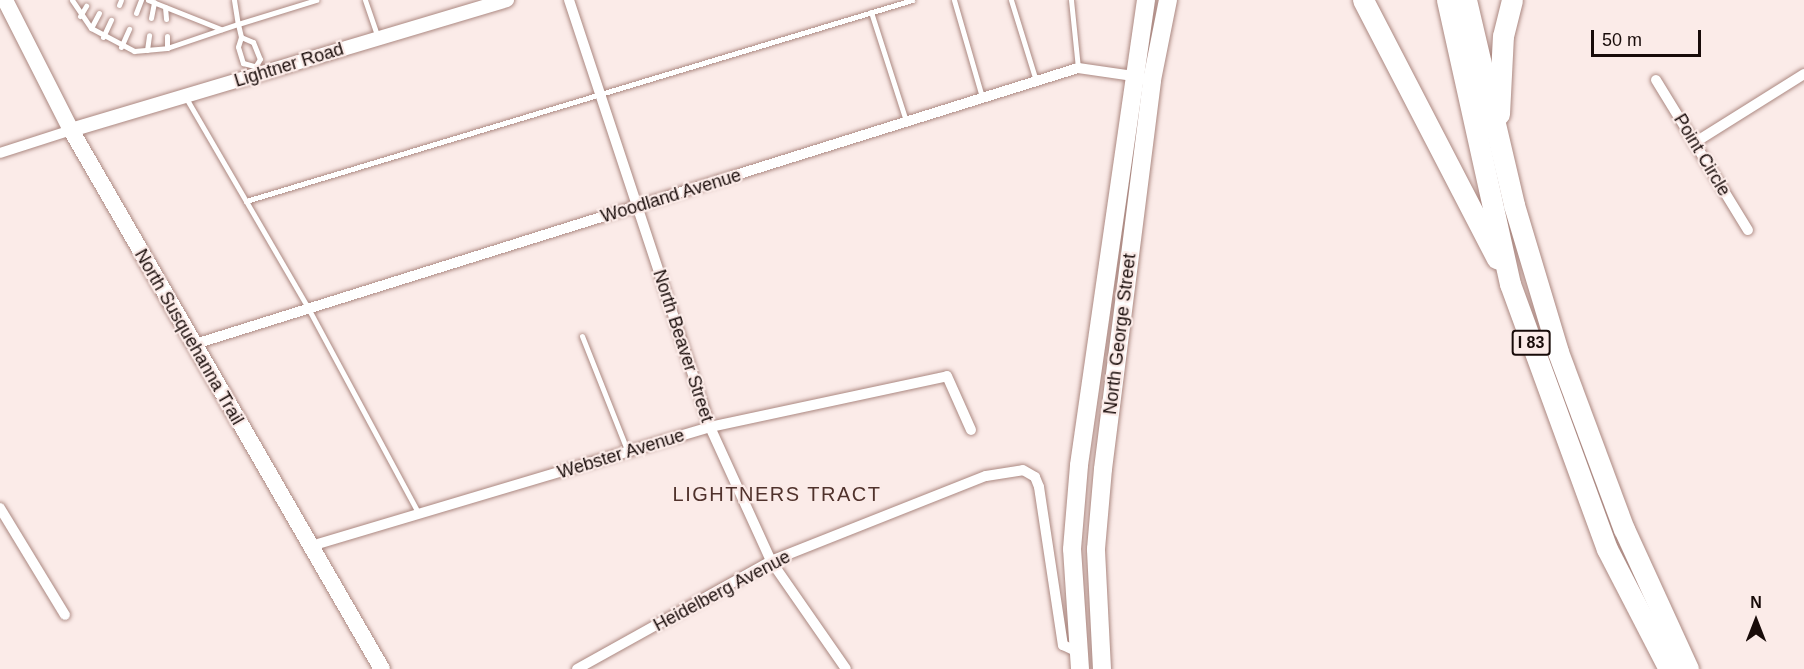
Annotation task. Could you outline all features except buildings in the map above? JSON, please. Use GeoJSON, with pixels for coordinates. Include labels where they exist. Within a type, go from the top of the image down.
{"type":"FeatureCollection","features":[{"type":"Feature","properties":{"kind":"highway"},"geometry":{"type":"LineString","coordinates":[[1363,0],[1510,284]]}},
{"type":"Feature","properties":{"kind":"highway","name":"I 83"},"geometry":{"type":"LineString","coordinates":[[1447,0],[1510,284],[1606,549],[1669,669]]}},
{"type":"Feature","properties":{"kind":"highway","name":"I 83"},"geometry":{"type":"LineString","coordinates":[[1466,0],[1498,144],[1536,282],[1577,406],[1624,529],[1688,669]]}},
{"type":"Feature","properties":{"kind":"highway"},"geometry":{"type":"LineString","coordinates":[[1498,144],[1503,36],[1512,0]]}},
{"type":"Feature","properties":{"kind":"main road","name":"North Susquehanna Trail"},"geometry":{"type":"LineString","coordinates":[[5,0],[71,130],[192,345],[382,669]]}},
{"type":"Feature","properties":{"kind":"main road","name":"North George Street"},"geometry":{"type":"LineString","coordinates":[[1078,660],[1072,549],[1079,465],[1146,0]]}},
{"type":"Feature","properties":{"kind":"main road","name":"North George Street"},"geometry":{"type":"LineString","coordinates":[[1102,669],[1096,549],[1152,80],[1168,0]]}},
{"type":"Feature","properties":{"kind":"street","name":"Lightner Road"},"geometry":{"type":"LineString","coordinates":[[71,130],[185,96],[255,70],[378,39],[507,0]]}},
{"type":"Feature","properties":{"kind":"street","name":"North Beaver Street"},"geometry":{"type":"LineString","coordinates":[[569,0],[710,427],[771,561],[846,669]]}},
{"type":"Feature","properties":{"kind":"street","name":"Woodland Avenue"},"geometry":{"type":"LineString","coordinates":[[192,345],[1078,68],[1134,75],[1152,80]]}},
{"type":"Feature","properties":{"kind":"street"},"geometry":{"type":"LineString","coordinates":[[1694,142],[1804,74]]}},
{"type":"Feature","properties":{"kind":"street","name":"Point Circle"},"geometry":{"type":"LineString","coordinates":[[1656,80],[1748,230]]}},
{"type":"Feature","properties":{"kind":"street"},"geometry":{"type":"LineString","coordinates":[[0,153],[71,130]]}},
{"type":"Feature","properties":{"kind":"street","name":"Webster Avenue"},"geometry":{"type":"LineString","coordinates":[[311,546],[710,427],[946,376],[971,430]]}},
{"type":"Feature","properties":{"kind":"street","name":"Heidelberg Avenue"},"geometry":{"type":"LineString","coordinates":[[577,669],[771,561],[986,476],[1023,470],[1035,477],[1039,487],[1063,645],[1078,660]]}},
{"type":"Feature","properties":{"kind":"street"},"geometry":{"type":"LineString","coordinates":[[0,508],[65,615]]}},
{"type":"Feature","properties":{"kind":"lane"},"geometry":{"type":"LineString","coordinates":[[72,0],[80,16],[103,37],[122,47],[147,50],[167,48],[316,0]]}},
{"type":"Feature","properties":{"kind":"lane"},"geometry":{"type":"LineString","coordinates":[[136,13],[141,0]]}},
{"type":"Feature","properties":{"kind":"lane"},"geometry":{"type":"LineString","coordinates":[[234,0],[242,37],[238,47],[243,63],[255,70],[260,59],[253,42],[242,37]]}},
{"type":"Feature","properties":{"kind":"lane"},"geometry":{"type":"LineString","coordinates":[[365,0],[378,39]]}},
{"type":"Feature","properties":{"kind":"lane"},"geometry":{"type":"LineString","coordinates":[[246,201],[912,0]]}},
{"type":"Feature","properties":{"kind":"lane"},"geometry":{"type":"LineString","coordinates":[[954,0],[982,97]]}},
{"type":"Feature","properties":{"kind":"lane"},"geometry":{"type":"LineString","coordinates":[[1011,0],[1036,81]]}},
{"type":"Feature","properties":{"kind":"lane"},"geometry":{"type":"LineString","coordinates":[[1071,0],[1078,68]]}},
{"type":"Feature","properties":{"kind":"lane"},"geometry":{"type":"LineString","coordinates":[[151,18],[151,1],[178,15],[221,29]]}},
{"type":"Feature","properties":{"kind":"lane"},"geometry":{"type":"LineString","coordinates":[[80,16],[86,6]]}},
{"type":"Feature","properties":{"kind":"lane"},"geometry":{"type":"LineString","coordinates":[[165,7],[166,19]]}},
{"type":"Feature","properties":{"kind":"lane"},"geometry":{"type":"LineString","coordinates":[[871,12],[906,121]]}},
{"type":"Feature","properties":{"kind":"lane"},"geometry":{"type":"LineString","coordinates":[[92,28],[99,13]]}},
{"type":"Feature","properties":{"kind":"lane"},"geometry":{"type":"LineString","coordinates":[[103,37],[111,20]]}},
{"type":"Feature","properties":{"kind":"lane"},"geometry":{"type":"LineString","coordinates":[[122,47],[129,28]]}},
{"type":"Feature","properties":{"kind":"lane"},"geometry":{"type":"LineString","coordinates":[[184,33],[186,41]]}},
{"type":"Feature","properties":{"kind":"lane"},"geometry":{"type":"LineString","coordinates":[[147,50],[149,35]]}},
{"type":"Feature","properties":{"kind":"lane"},"geometry":{"type":"LineString","coordinates":[[167,36],[167,48]]}},
{"type":"Feature","properties":{"kind":"lane"},"geometry":{"type":"LineString","coordinates":[[185,96],[308,308],[419,514]]}},
{"type":"Feature","properties":{"kind":"lane"},"geometry":{"type":"LineString","coordinates":[[582,336],[628,452]]}},
{"type":"Feature","properties":{"kind":"district","name":"LIGHTNERS TRACT"},"geometry":{"type":"Point","coordinates":[777,494]}}]}
